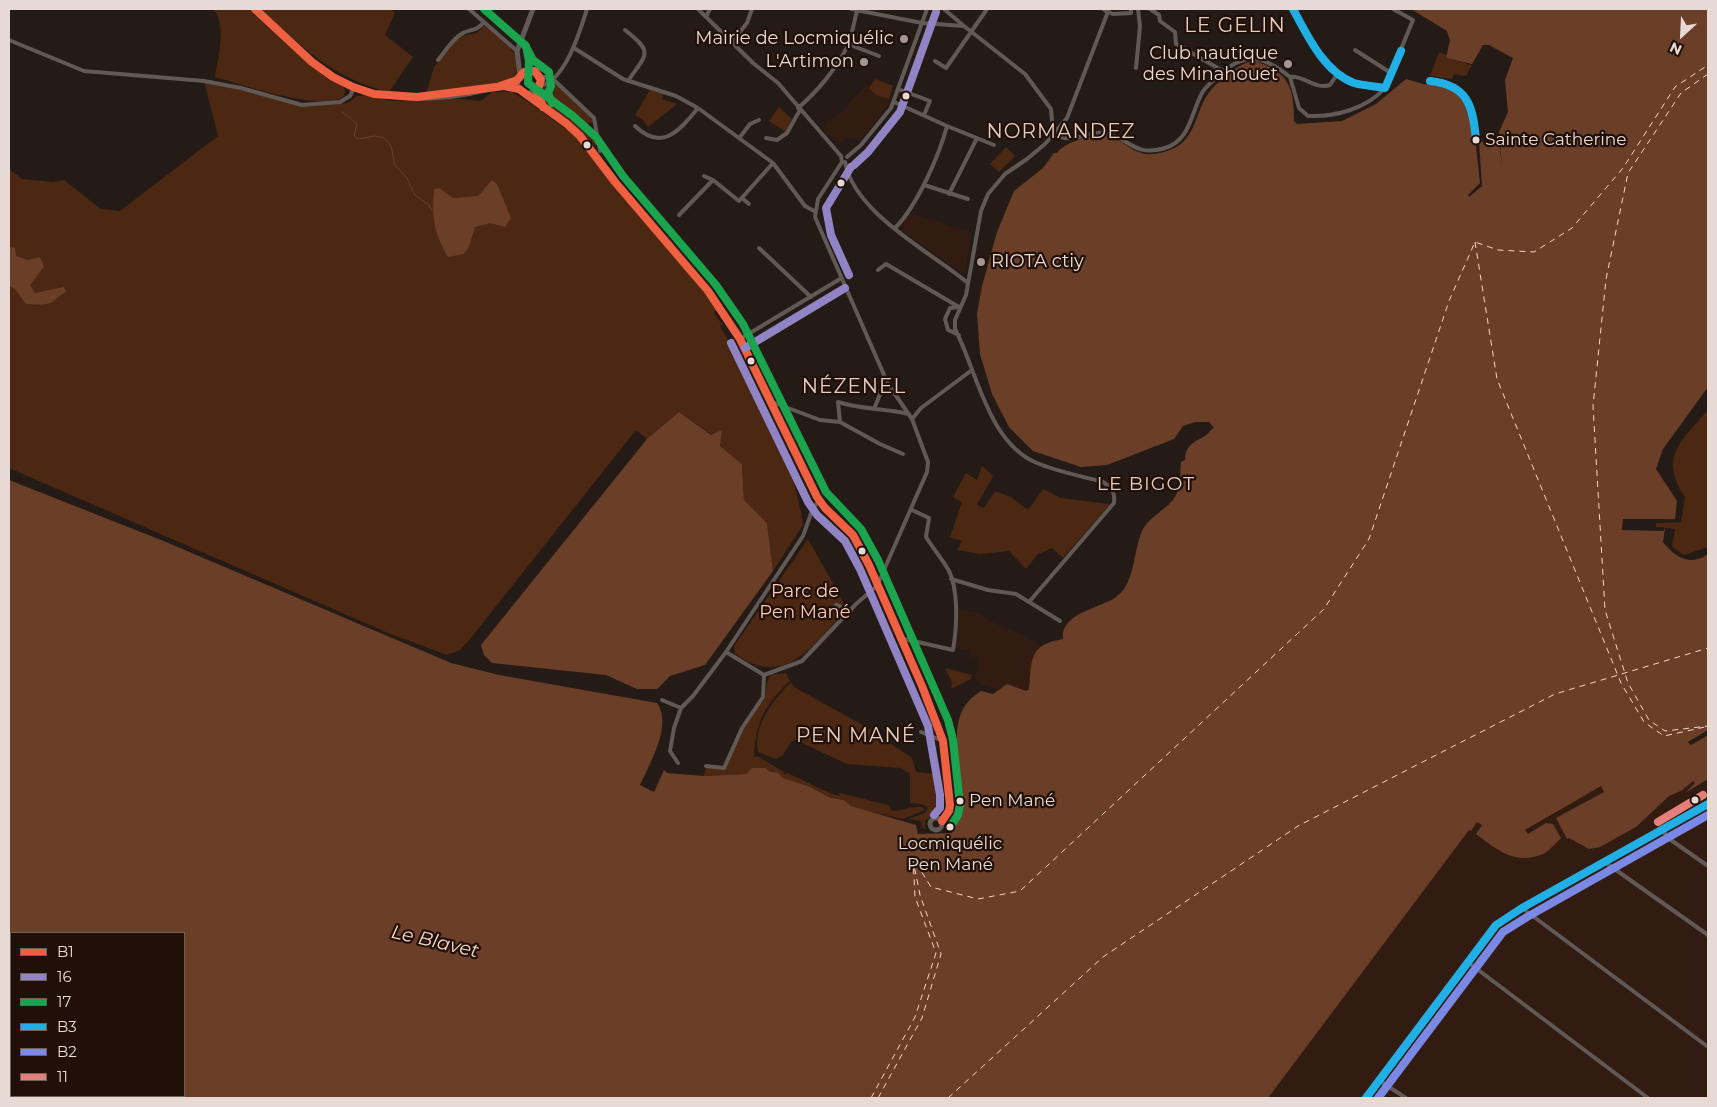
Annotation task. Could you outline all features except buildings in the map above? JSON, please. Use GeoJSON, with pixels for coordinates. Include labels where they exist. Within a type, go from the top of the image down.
{"type":"FeatureCollection","features":[{"type":"Feature","properties":{"kind":"street"},"geometry":{"type":"LineString","coordinates":[[255,9],[317,66],[354,88],[373,94],[415,98],[504,86],[517,80],[520,75],[530,70]]}},
{"type":"Feature","properties":{"kind":"street"},"geometry":{"type":"LineString","coordinates":[[469,9],[517,51],[520,75]]}},
{"type":"Feature","properties":{"kind":"street"},"geometry":{"type":"LineString","coordinates":[[517,51],[533,9]]}},
{"type":"Feature","properties":{"kind":"street"},"geometry":{"type":"LineString","coordinates":[[526,94],[537,91],[541,86],[548,84],[553,79],[574,48],[587,9]]}},
{"type":"Feature","properties":{"kind":"street"},"geometry":{"type":"LineString","coordinates":[[698,9],[778,83],[841,156],[855,185],[872,210],[968,283]]}},
{"type":"Feature","properties":{"kind":"street"},"geometry":{"type":"LineString","coordinates":[[706,17],[710,9]]}},
{"type":"Feature","properties":{"kind":"street"},"geometry":{"type":"LineString","coordinates":[[732,42],[747,23],[752,9]]}},
{"type":"Feature","properties":{"kind":"street"},"geometry":{"type":"LineString","coordinates":[[851,9],[922,23],[963,24]]}},
{"type":"Feature","properties":{"kind":"street"},"geometry":{"type":"LineString","coordinates":[[764,675],[802,661],[877,586],[912,510],[927,472],[928,462],[911,416],[888,384],[840,279],[820,232],[814,211],[818,199],[847,156],[863,143],[894,102],[927,9]]}},
{"type":"Feature","properties":{"kind":"street"},"geometry":{"type":"LineString","coordinates":[[944,9],[1025,74],[1051,110],[1053,133]]}},
{"type":"Feature","properties":{"kind":"street"},"geometry":{"type":"LineString","coordinates":[[935,61],[946,68],[987,9]]}},
{"type":"Feature","properties":{"kind":"street"},"geometry":{"type":"LineString","coordinates":[[1029,602],[1114,502],[1115,494],[1111,487],[1103,482],[1036,463],[1015,450],[1000,431],[972,370],[955,320],[959,307],[966,295],[981,211],[988,194],[998,180],[1034,154],[1067,118],[1107,10],[1113,14],[1130,13],[1131,9]]}},
{"type":"Feature","properties":{"kind":"street"},"geometry":{"type":"LineString","coordinates":[[1136,68],[1140,26],[1138,9]]}},
{"type":"Feature","properties":{"kind":"street"},"geometry":{"type":"LineString","coordinates":[[1150,9],[1159,15],[1160,21],[1174,32],[1176,44],[1223,71]]}},
{"type":"Feature","properties":{"kind":"street"},"geometry":{"type":"LineString","coordinates":[[1292,9],[1321,54],[1338,74],[1352,82],[1385,88]]}},
{"type":"Feature","properties":{"kind":"street"},"geometry":{"type":"LineString","coordinates":[[1053,133],[1065,139],[1098,132],[1107,133],[1140,150],[1166,148],[1182,137],[1187,130],[1202,94],[1223,71],[1243,60],[1255,58],[1269,62],[1290,77],[1299,108],[1308,116],[1332,115],[1352,109],[1377,97],[1385,88],[1413,20],[1393,9]]}},
{"type":"Feature","properties":{"kind":"street"},"geometry":{"type":"LineString","coordinates":[[766,138],[778,140],[787,133],[799,109],[839,61],[848,44],[857,11]]}},
{"type":"Feature","properties":{"kind":"street"},"geometry":{"type":"LineString","coordinates":[[438,60],[457,37],[462,33],[476,30],[484,22]]}},
{"type":"Feature","properties":{"kind":"street"},"geometry":{"type":"LineString","coordinates":[[625,30],[644,45],[646,51],[645,56],[628,81]]}},
{"type":"Feature","properties":{"kind":"street"},"geometry":{"type":"LineString","coordinates":[[9,40],[84,71],[204,81],[241,88],[302,105],[340,102],[350,96],[354,88]]}},
{"type":"Feature","properties":{"kind":"street"},"geometry":{"type":"LineString","coordinates":[[848,44],[878,56]]}},
{"type":"Feature","properties":{"kind":"street"},"geometry":{"type":"LineString","coordinates":[[574,48],[628,81],[676,96],[698,108],[773,163],[805,206],[814,211]]}},
{"type":"Feature","properties":{"kind":"street"},"geometry":{"type":"LineString","coordinates":[[1355,50],[1391,73]]}},
{"type":"Feature","properties":{"kind":"street"},"geometry":{"type":"LineString","coordinates":[[519,58],[530,70],[540,76],[553,79],[594,118],[600,151]]}},
{"type":"Feature","properties":{"kind":"street"},"geometry":{"type":"LineString","coordinates":[[1290,77],[1296,76],[1326,87],[1330,86],[1338,74]]}},
{"type":"Feature","properties":{"kind":"street"},"geometry":{"type":"LineString","coordinates":[[540,76],[541,86]]}},
{"type":"Feature","properties":{"kind":"street"},"geometry":{"type":"LineString","coordinates":[[517,80],[519,90]]}},
{"type":"Feature","properties":{"kind":"street"},"geometry":{"type":"LineString","coordinates":[[504,86],[526,94],[567,124],[588,144],[615,182],[708,291],[740,339],[820,501],[853,535],[944,741],[950,804],[949,811],[942,821]]}},
{"type":"Feature","properties":{"kind":"street"},"geometry":{"type":"LineString","coordinates":[[898,89],[930,101],[924,115]]}},
{"type":"Feature","properties":{"kind":"street"},"geometry":{"type":"LineString","coordinates":[[537,91],[544,108]]}},
{"type":"Feature","properties":{"kind":"street"},"geometry":{"type":"LineString","coordinates":[[894,102],[994,145]]}},
{"type":"Feature","properties":{"kind":"street"},"geometry":{"type":"LineString","coordinates":[[635,126],[648,137],[671,136],[698,108]]}},
{"type":"Feature","properties":{"kind":"street"},"geometry":{"type":"LineString","coordinates":[[740,137],[750,124],[759,120]]}},
{"type":"Feature","properties":{"kind":"street"},"geometry":{"type":"LineString","coordinates":[[895,228],[924,185],[943,142],[947,126]]}},
{"type":"Feature","properties":{"kind":"street"},"geometry":{"type":"LineString","coordinates":[[950,194],[977,138]]}},
{"type":"Feature","properties":{"kind":"street"},"geometry":{"type":"LineString","coordinates":[[841,156],[847,156]]}},
{"type":"Feature","properties":{"kind":"street"},"geometry":{"type":"LineString","coordinates":[[704,176],[713,180],[739,201],[773,163]]}},
{"type":"Feature","properties":{"kind":"street"},"geometry":{"type":"LineString","coordinates":[[679,214],[713,180]]}},
{"type":"Feature","properties":{"kind":"street"},"geometry":{"type":"LineString","coordinates":[[924,185],[968,199]]}},
{"type":"Feature","properties":{"kind":"street"},"geometry":{"type":"LineString","coordinates":[[742,198],[749,204]]}},
{"type":"Feature","properties":{"kind":"street"},"geometry":{"type":"LineString","coordinates":[[759,248],[811,297]]}},
{"type":"Feature","properties":{"kind":"street"},"geometry":{"type":"LineString","coordinates":[[878,270],[886,264],[959,307]]}},
{"type":"Feature","properties":{"kind":"street"},"geometry":{"type":"LineString","coordinates":[[740,339],[840,279]]}},
{"type":"Feature","properties":{"kind":"street"},"geometry":{"type":"LineString","coordinates":[[959,307],[950,308],[945,319],[948,330],[959,335]]}},
{"type":"Feature","properties":{"kind":"street"},"geometry":{"type":"LineString","coordinates":[[911,416],[972,370]]}},
{"type":"Feature","properties":{"kind":"street"},"geometry":{"type":"LineString","coordinates":[[874,409],[883,387],[888,384]]}},
{"type":"Feature","properties":{"kind":"street"},"geometry":{"type":"LineString","coordinates":[[772,402],[820,420],[840,422],[880,444],[903,454]]}},
{"type":"Feature","properties":{"kind":"street"},"geometry":{"type":"LineString","coordinates":[[840,422],[838,402],[859,409],[890,409],[911,416]]}},
{"type":"Feature","properties":{"kind":"street"},"geometry":{"type":"LineString","coordinates":[[678,763],[670,751],[674,728],[681,708],[693,696],[726,652],[804,536],[813,508],[820,501]]}},
{"type":"Feature","properties":{"kind":"street"},"geometry":{"type":"LineString","coordinates":[[900,638],[954,650],[957,615],[949,571],[926,537],[930,518],[912,510]]}},
{"type":"Feature","properties":{"kind":"street"},"geometry":{"type":"LineString","coordinates":[[951,579],[988,590],[1008,591],[1060,621]]}},
{"type":"Feature","properties":{"kind":"street"},"geometry":{"type":"LineString","coordinates":[[836,605],[852,610]]}},
{"type":"Feature","properties":{"kind":"street"},"geometry":{"type":"LineString","coordinates":[[726,652],[764,675]]}},
{"type":"Feature","properties":{"kind":"street"},"geometry":{"type":"LineString","coordinates":[[706,766],[724,768],[742,728],[763,697],[764,675]]}},
{"type":"Feature","properties":{"kind":"street"},"geometry":{"type":"LineString","coordinates":[[662,700],[681,708]]}},
{"type":"Feature","properties":{"kind":"street"},"geometry":{"type":"LineString","coordinates":[[921,732],[944,741]]}},
{"type":"Feature","properties":{"kind":"street"},"geometry":{"type":"LineString","coordinates":[[1366,1098],[1496,925],[1522,908],[1606,863],[1708,804]]}},
{"type":"Feature","properties":{"kind":"street"},"geometry":{"type":"LineString","coordinates":[[1663,831],[1668,838],[1708,866]]}},
{"type":"Feature","properties":{"kind":"street"},"geometry":{"type":"LineString","coordinates":[[1606,863],[1708,935]]}},
{"type":"Feature","properties":{"kind":"street"},"geometry":{"type":"LineString","coordinates":[[1522,908],[1708,1047]]}},
{"type":"Feature","properties":{"kind":"street"},"geometry":{"type":"LineString","coordinates":[[1468,963],[1648,1098]]}},
{"type":"Feature","properties":{"kind":"street"},"geometry":{"type":"LineString","coordinates":[[1380,1081],[1406,1098]]}},
{"type":"Feature","properties":{"kind":"shaded area"},"geometry":{"type":"Polygon","coordinates":[[[866,85],[876,95],[889,99],[887,105],[861,141],[859,138],[845,139],[840,144],[824,130],[829,119],[837,117],[866,85]]]}},
{"type":"Feature","properties":{"kind":"shaded area"},"geometry":{"type":"Polygon","coordinates":[[[909,213],[971,232],[965,274],[904,232],[903,223],[909,213]]]}},
{"type":"Feature","properties":{"kind":"shaded area"},"geometry":{"type":"Polygon","coordinates":[[[958,609],[977,613],[1000,626],[1021,633],[1041,646],[1035,652],[1029,689],[1026,691],[1007,684],[998,690],[981,685],[975,677],[979,658],[969,656],[970,651],[955,648],[958,609]]]}},
{"type":"Feature","properties":{"kind":"shaded area"},"geometry":{"type":"Polygon","coordinates":[[[1708,779],[1708,1098],[1268,1098],[1469,830],[1471,831],[1478,821],[1482,825],[1476,834],[1506,856],[1561,838],[1553,824],[1528,834],[1525,831],[1601,786],[1636,826],[1669,796],[1681,791],[1693,780],[1695,783],[1685,793],[1708,779]],[[1597,797],[1556,818],[1567,839],[1569,838],[1570,840],[1597,797]]]}},
{"type":"Feature","properties":{"kind":"green space"},"geometry":{"type":"Polygon","coordinates":[[[213,9],[251,9],[327,77],[343,86],[345,90],[344,96],[334,100],[301,99],[281,96],[215,77],[221,32],[220,23],[213,9]]]}},
{"type":"Feature","properties":{"kind":"green space"},"geometry":{"type":"Polygon","coordinates":[[[260,9],[390,9],[395,12],[385,35],[413,57],[389,92],[369,86],[334,70],[304,48],[260,9]]]}},
{"type":"Feature","properties":{"kind":"green space"},"geometry":{"type":"Polygon","coordinates":[[[484,25],[514,53],[517,60],[515,75],[509,79],[486,86],[426,94],[434,67],[456,41],[463,36],[477,33],[484,25]]]}},
{"type":"Feature","properties":{"kind":"green space"},"geometry":{"type":"Polygon","coordinates":[[[1439,52],[1446,55],[1446,58],[1472,65],[1466,76],[1454,74],[1452,79],[1430,76],[1439,52]]]}},
{"type":"Feature","properties":{"kind":"green space"},"geometry":{"type":"Polygon","coordinates":[[[875,79],[893,86],[889,99],[876,95],[869,88],[875,79]]]}},
{"type":"Feature","properties":{"kind":"green space"},"geometry":{"type":"Polygon","coordinates":[[[204,81],[302,105],[348,103],[357,96],[368,95],[391,101],[449,98],[481,101],[492,92],[512,92],[577,137],[717,309],[714,313],[722,324],[720,326],[759,396],[771,422],[791,474],[803,525],[773,571],[767,523],[744,500],[742,464],[720,446],[712,435],[679,412],[647,439],[636,430],[470,639],[460,650],[447,655],[388,633],[9,468],[9,169],[22,179],[53,182],[64,180],[101,209],[120,211],[218,136],[204,81]]]}},
{"type":"Feature","properties":{"kind":"green space"},"geometry":{"type":"Polygon","coordinates":[[[556,82],[571,95],[595,122],[588,123],[590,132],[596,131],[599,144],[594,146],[591,139],[589,141],[578,130],[553,112],[543,101],[542,89],[556,82]]]}},
{"type":"Feature","properties":{"kind":"green space"},"geometry":{"type":"Polygon","coordinates":[[[650,90],[663,94],[662,99],[677,104],[648,127],[643,120],[635,115],[650,90]]]}},
{"type":"Feature","properties":{"kind":"green space"},"geometry":{"type":"Polygon","coordinates":[[[779,107],[792,119],[786,132],[769,121],[779,107]]]}},
{"type":"Feature","properties":{"kind":"green space"},"geometry":{"type":"Polygon","coordinates":[[[1006,147],[1015,156],[999,172],[990,164],[1006,147]]]}},
{"type":"Feature","properties":{"kind":"green space"},"geometry":{"type":"Polygon","coordinates":[[[1708,410],[1708,547],[1684,555],[1672,547],[1675,529],[1656,527],[1656,523],[1681,522],[1685,497],[1677,483],[1674,460],[1682,440],[1708,410]]]}},
{"type":"Feature","properties":{"kind":"green space"},"geometry":{"type":"Polygon","coordinates":[[[982,466],[993,476],[977,505],[984,508],[995,491],[1011,497],[1028,510],[1043,489],[1061,498],[1110,504],[1063,558],[1052,548],[1038,554],[1026,569],[1009,551],[980,554],[957,550],[962,541],[950,537],[962,502],[953,497],[966,473],[977,480],[982,466]]]}},
{"type":"Feature","properties":{"kind":"green space","name":"Parc de Pen Mané"},"geometry":{"type":"Polygon","coordinates":[[[808,539],[847,609],[798,658],[784,665],[770,667],[753,664],[735,654],[734,646],[808,539]]]}},
{"type":"Feature","properties":{"kind":"green space"},"geometry":{"type":"Polygon","coordinates":[[[945,668],[972,675],[971,679],[951,689],[952,682],[945,668]]]}},
{"type":"Feature","properties":{"kind":"green space"},"geometry":{"type":"Polygon","coordinates":[[[786,673],[790,681],[768,706],[759,724],[754,758],[757,756],[784,772],[784,775],[787,773],[839,796],[840,793],[888,805],[892,811],[917,807],[922,807],[925,810],[903,819],[859,809],[851,806],[844,800],[831,798],[808,786],[783,778],[773,771],[752,768],[746,774],[704,776],[706,767],[725,769],[744,726],[765,698],[767,682],[771,675],[786,673]]]}},
{"type":"Feature","properties":{"kind":"green space"},"geometry":{"type":"Polygon","coordinates":[[[791,682],[794,687],[861,724],[912,758],[916,772],[935,774],[937,810],[925,821],[925,829],[922,828],[921,821],[909,819],[925,813],[928,808],[922,804],[910,803],[910,774],[901,768],[847,764],[796,740],[792,741],[783,755],[776,759],[758,752],[758,732],[766,713],[791,682]]]}},
{"type":"Feature","properties":{"kind":"water","name":"Le Blavet"},"geometry":{"type":"Polygon","coordinates":[[[1411,9],[1708,9],[1708,387],[1663,449],[1656,469],[1677,501],[1675,519],[1626,520],[1626,530],[1665,529],[1663,542],[1678,556],[1695,560],[1708,554],[1708,730],[1688,742],[1691,745],[1708,735],[1708,779],[1685,793],[1695,783],[1693,781],[1681,791],[1669,796],[1636,827],[1600,847],[1589,849],[1569,838],[1567,839],[1556,818],[1604,792],[1601,786],[1525,830],[1528,834],[1546,823],[1553,824],[1561,838],[1545,853],[1533,857],[1515,857],[1491,845],[1476,834],[1482,825],[1477,822],[1471,831],[1469,830],[1268,1098],[9,1098],[9,480],[161,540],[451,663],[499,675],[657,703],[661,712],[661,733],[654,756],[640,785],[654,792],[664,770],[667,773],[704,776],[746,774],[752,768],[765,768],[778,773],[783,778],[808,786],[831,798],[844,800],[851,806],[916,825],[918,834],[952,833],[954,812],[959,811],[957,729],[964,708],[981,691],[993,694],[1007,684],[1026,691],[1029,689],[1032,661],[1038,649],[1063,639],[1064,630],[1074,617],[1109,601],[1122,591],[1130,576],[1142,531],[1149,521],[1173,500],[1178,491],[1181,462],[1185,460],[1188,448],[1214,428],[1209,422],[1195,422],[1183,426],[1174,439],[1107,465],[1081,467],[1033,451],[1009,427],[992,394],[980,354],[977,314],[982,286],[997,232],[1014,191],[1043,168],[1054,153],[1057,153],[1072,142],[1087,137],[1106,136],[1121,142],[1133,150],[1147,154],[1156,154],[1177,147],[1189,135],[1203,102],[1212,88],[1236,68],[1254,61],[1275,70],[1287,82],[1293,99],[1294,121],[1297,124],[1342,121],[1376,104],[1406,79],[1423,84],[1449,86],[1472,111],[1480,183],[1468,195],[1469,197],[1482,186],[1479,142],[1499,141],[1502,167],[1499,132],[1508,112],[1505,80],[1513,58],[1489,45],[1483,45],[1472,64],[1446,58],[1450,40],[1447,31],[1411,9]]]}},
{"type":"Feature","properties":{"kind":"water"},"geometry":{"type":"Polygon","coordinates":[[[492,180],[497,184],[511,218],[505,227],[490,223],[475,227],[469,247],[464,254],[448,257],[436,232],[433,208],[434,189],[439,188],[453,198],[478,196],[492,180]]]}},
{"type":"Feature","properties":{"kind":"water"},"geometry":{"type":"Polygon","coordinates":[[[9,247],[15,248],[16,256],[28,260],[40,257],[44,267],[30,285],[35,293],[64,287],[66,292],[49,303],[26,304],[15,289],[9,286],[9,247]]]}},
{"type":"Feature","properties":{"kind":"water"},"geometry":{"type":"Polygon","coordinates":[[[679,412],[711,435],[722,430],[720,446],[742,464],[744,500],[767,523],[773,571],[705,665],[670,676],[657,689],[637,689],[606,675],[492,663],[484,655],[481,645],[647,439],[679,412]]]}},
{"type":"Feature","properties":{"kind":"pier"},"geometry":{"type":"Polygon","coordinates":[[[1623,519],[1664,519],[1664,522],[1628,523],[1628,527],[1664,527],[1664,531],[1622,530],[1623,519]]]}},
{"type":"Feature","properties":{"kind":"waterway"},"geometry":{"type":"LineString","coordinates":[[343,112],[357,124],[354,136],[358,139],[375,136],[384,138],[391,146],[395,165],[407,178],[415,195],[429,205],[432,211]]}},
{"type":"Feature","properties":{"kind":"ferry route"},"geometry":{"type":"LineString","coordinates":[[871,1098],[915,1017],[936,953],[915,897],[913,858],[931,887],[978,899],[1020,891],[1324,609],[1369,539],[1449,301],[1475,242],[1498,250],[1534,252],[1572,228],[1623,168],[1675,87],[1708,65]]}},
{"type":"Feature","properties":{"kind":"ferry route"},"geometry":{"type":"LineString","coordinates":[[1708,74],[1681,93],[1628,173],[1606,279],[1593,406],[1605,610],[1628,683],[1649,720],[1665,731],[1708,726]]}},
{"type":"Feature","properties":{"kind":"ferry route"},"geometry":{"type":"LineString","coordinates":[[1475,242],[1497,379],[1621,683],[1644,722],[1664,736],[1705,727]]}},
{"type":"Feature","properties":{"kind":"ferry route"},"geometry":{"type":"LineString","coordinates":[[948,1098],[1103,957],[1298,826],[1555,694],[1708,648]]}},
{"type":"Feature","properties":{"kind":"ferry route"},"geometry":{"type":"LineString","coordinates":[[878,1098],[922,1018],[941,954],[920,895],[914,865]]}},
{"type":"Feature","properties":{"kind":"transit line","name":"B1"},"geometry":{"type":"LineString","coordinates":[[255,9],[312,62],[333,77],[353,87],[374,94],[417,97],[504,86],[519,89],[567,124],[580,136],[615,182],[708,291],[740,339],[817,497],[825,508],[853,535],[869,565],[922,686],[943,741],[950,805],[949,811],[942,821]]}},
{"type":"Feature","properties":{"kind":"transit line","name":"17"},"geometry":{"type":"LineString","coordinates":[[484,9],[526,46],[529,61],[528,83],[573,116],[596,137],[623,176],[716,285],[743,324],[826,492],[861,529],[878,560],[948,720],[953,740],[960,805],[958,815],[950,827]]}},
{"type":"Feature","properties":{"kind":"transit line","name":"B3"},"geometry":{"type":"LineString","coordinates":[[1293,9],[1325,62],[1343,78],[1354,83],[1385,88],[1401,51]]}},
{"type":"Feature","properties":{"kind":"transit line","name":"16"},"geometry":{"type":"LineString","coordinates":[[854,165],[868,152],[900,112],[936,12]]}},
{"type":"Feature","properties":{"kind":"transit line","name":"17"},"geometry":{"type":"LineString","coordinates":[[525,45],[533,60],[549,72],[551,86],[548,93],[552,103]]}},
{"type":"Feature","properties":{"kind":"transit line","name":"B1"},"geometry":{"type":"LineString","coordinates":[[497,87],[517,80],[524,72],[535,71],[541,80],[537,91],[543,107]]}},
{"type":"Feature","properties":{"kind":"transit line","name":"B3"},"geometry":{"type":"LineString","coordinates":[[1430,81],[1453,87],[1466,99],[1473,117],[1476,140]]}},
{"type":"Feature","properties":{"kind":"transit line","name":"16"},"geometry":{"type":"LineString","coordinates":[[849,275],[831,235],[826,208],[851,167]]}},
{"type":"Feature","properties":{"kind":"transit line","name":"16"},"geometry":{"type":"LineString","coordinates":[[745,348],[845,288]]}},
{"type":"Feature","properties":{"kind":"transit line","name":"16"},"geometry":{"type":"LineString","coordinates":[[731,343],[808,502],[817,515],[845,541],[860,569],[928,726],[940,795],[940,808],[934,815]]}},
{"type":"Feature","properties":{"kind":"transit line","name":"11"},"geometry":{"type":"LineString","coordinates":[[1658,822],[1703,795]]}},
{"type":"Feature","properties":{"kind":"transit line","name":"B3"},"geometry":{"type":"LineString","coordinates":[[1366,1098],[1496,925],[1522,908],[1708,804]]}},
{"type":"Feature","properties":{"kind":"transit line","name":"B2"},"geometry":{"type":"LineString","coordinates":[[1378,1098],[1503,932],[1708,815]]}},
{"type":"Feature","properties":{"kind":"place","name":"Mairie de Locmiquélic"},"geometry":{"type":"Point","coordinates":[904,39]}},
{"type":"Feature","properties":{"kind":"place","name":"L'Artimon"},"geometry":{"type":"Point","coordinates":[864,62]}},
{"type":"Feature","properties":{"kind":"place","name":"Club nautique des Minahouet"},"geometry":{"type":"Point","coordinates":[1288,64]}},
{"type":"Feature","properties":{"kind":"place","name":"Sainte Catherine"},"geometry":{"type":"Point","coordinates":[1476,140]}},
{"type":"Feature","properties":{"kind":"place","name":"RIOTA ctiy"},"geometry":{"type":"Point","coordinates":[981,262]}},
{"type":"Feature","properties":{"kind":"place","name":"Pen Mané"},"geometry":{"type":"Point","coordinates":[960,801]}},
{"type":"Feature","properties":{"kind":"place","name":"Locmiquélic Pen Mané"},"geometry":{"type":"Point","coordinates":[950,827]}},
{"type":"Feature","properties":{"kind":"district","name":"LE GELIN"},"geometry":{"type":"Point","coordinates":[1235,26]}},
{"type":"Feature","properties":{"kind":"district","name":"NORMANDEZ"},"geometry":{"type":"Point","coordinates":[1061,132]}},
{"type":"Feature","properties":{"kind":"district","name":"NÉZENEL"},"geometry":{"type":"Point","coordinates":[854,387]}},
{"type":"Feature","properties":{"kind":"district","name":"LE BIGOT"},"geometry":{"type":"Point","coordinates":[1146,484]}},
{"type":"Feature","properties":{"kind":"district","name":"PEN MANÉ"},"geometry":{"type":"Point","coordinates":[856,736]}}]}
